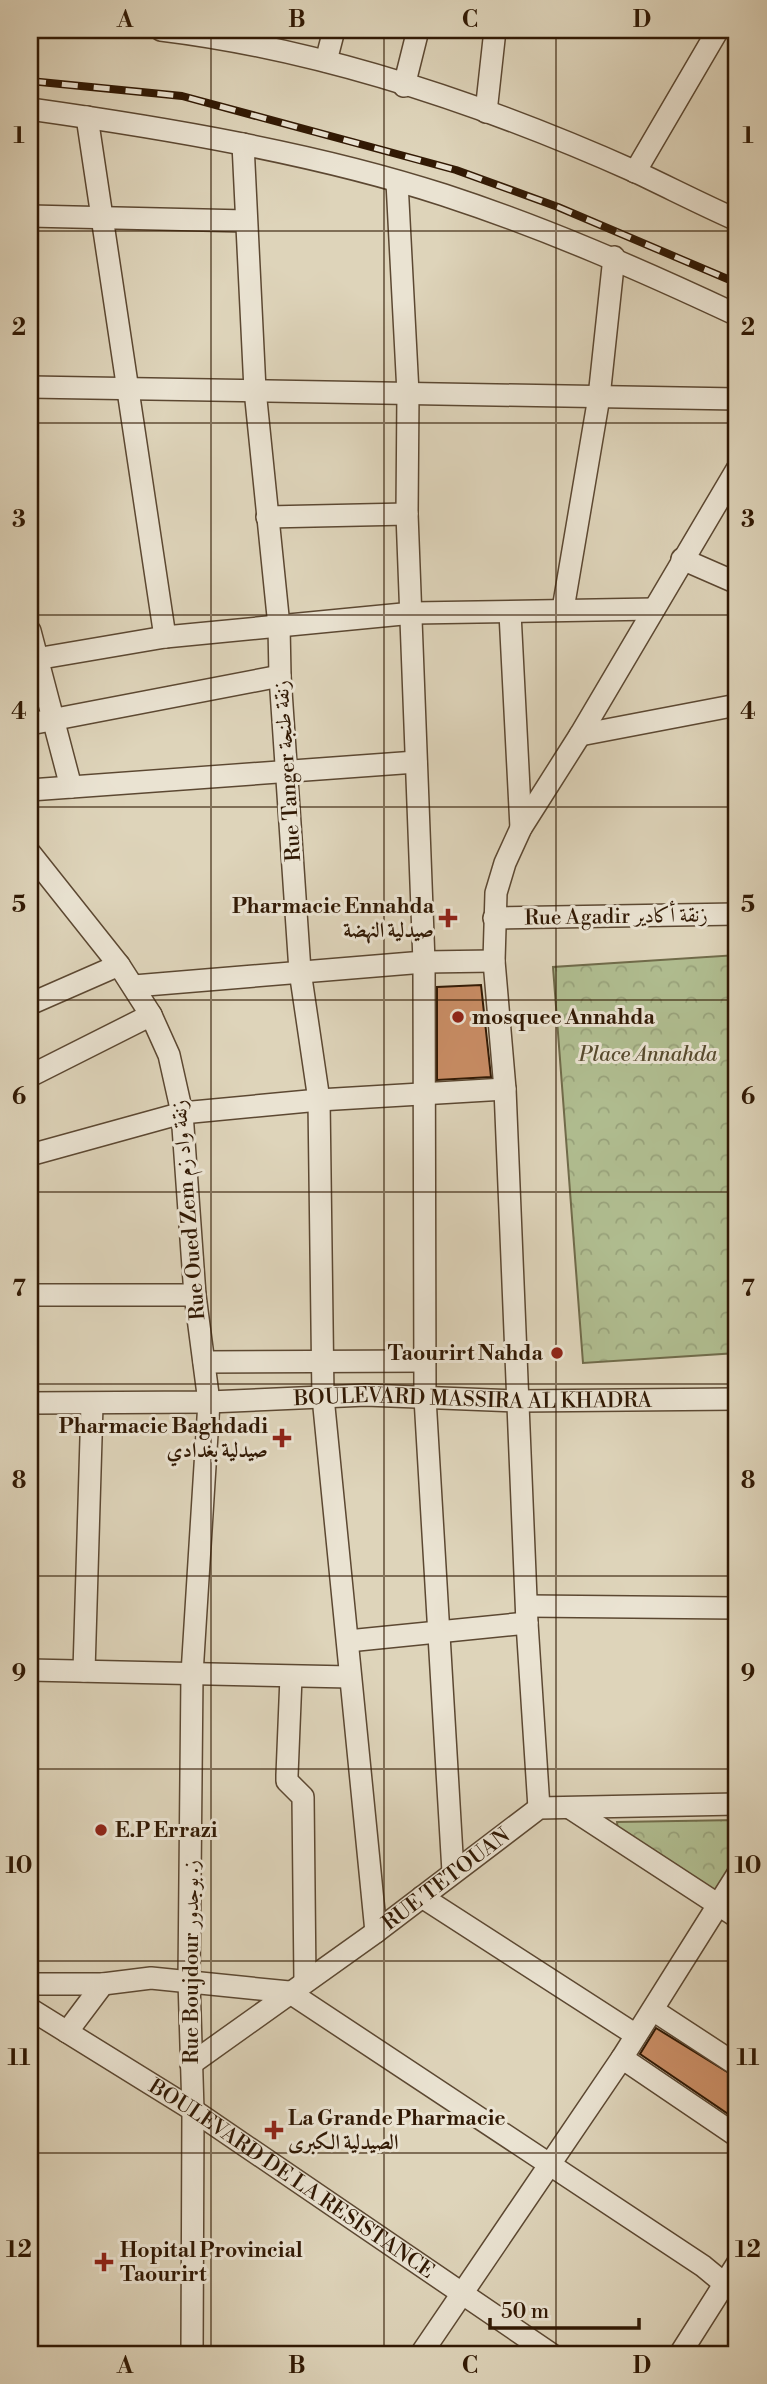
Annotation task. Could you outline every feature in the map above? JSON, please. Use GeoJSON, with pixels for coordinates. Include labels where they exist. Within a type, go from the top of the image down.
{"type":"FeatureCollection","features":[{"type":"Feature","properties":{"kind":"street"},"geometry":{"type":"LineString","coordinates":[[161,30],[236,39],[326,61],[486,112],[734,210]]}},
{"type":"Feature","properties":{"kind":"street"},"geometry":{"type":"LineString","coordinates":[[326,61],[334,30]]}},
{"type":"Feature","properties":{"kind":"street"},"geometry":{"type":"LineString","coordinates":[[404,86],[418,30]]}},
{"type":"Feature","properties":{"kind":"street"},"geometry":{"type":"LineString","coordinates":[[486,112],[495,30]]}},
{"type":"Feature","properties":{"kind":"street"},"geometry":{"type":"LineString","coordinates":[[635,172],[718,30]]}},
{"type":"Feature","properties":{"kind":"street"},"geometry":{"type":"LineString","coordinates":[[30,109],[243,144],[443,195],[614,257],[737,315]]}},
{"type":"Feature","properties":{"kind":"street"},"geometry":{"type":"LineString","coordinates":[[87,117],[104,215],[165,637]]}},
{"type":"Feature","properties":{"kind":"street","name":"Rue Tanger زنقة طنجة"},"geometry":{"type":"LineString","coordinates":[[243,144],[255,390],[279,625],[300,971],[319,1100],[323,1397],[376,1932]]}},
{"type":"Feature","properties":{"kind":"street"},"geometry":{"type":"LineString","coordinates":[[397,182],[408,393],[408,514],[424,962],[422,1094],[425,1398],[453,1872]]}},
{"type":"Feature","properties":{"kind":"street"},"geometry":{"type":"LineString","coordinates":[[30,216],[104,215],[246,221]]}},
{"type":"Feature","properties":{"kind":"street"},"geometry":{"type":"LineString","coordinates":[[563,609],[599,397],[614,257]]}},
{"type":"Feature","properties":{"kind":"street"},"geometry":{"type":"LineString","coordinates":[[30,387],[737,399]]}},
{"type":"Feature","properties":{"kind":"street"},"geometry":{"type":"LineString","coordinates":[[736,473],[682,559],[580,735],[521,828],[502,873],[494,918],[505,1089],[527,1614],[539,1808],[737,1804]]}},
{"type":"Feature","properties":{"kind":"street"},"geometry":{"type":"LineString","coordinates":[[267,517],[408,514]]}},
{"type":"Feature","properties":{"kind":"street"},"geometry":{"type":"LineString","coordinates":[[682,559],[737,583]]}},
{"type":"Feature","properties":{"kind":"street"},"geometry":{"type":"LineString","coordinates":[[33,660],[165,637],[413,613],[654,608]]}},
{"type":"Feature","properties":{"kind":"street"},"geometry":{"type":"LineString","coordinates":[[510,613],[521,828]]}},
{"type":"Feature","properties":{"kind":"street"},"geometry":{"type":"LineString","coordinates":[[30,631],[33,660],[71,787]]}},
{"type":"Feature","properties":{"kind":"street"},"geometry":{"type":"LineString","coordinates":[[30,724],[280,676]]}},
{"type":"Feature","properties":{"kind":"street"},"geometry":{"type":"LineString","coordinates":[[580,735],[737,705]]}},
{"type":"Feature","properties":{"kind":"street"},"geometry":{"type":"LineString","coordinates":[[30,790],[416,762]]}},
{"type":"Feature","properties":{"kind":"street","name":"Rue Oued Zem زنقة واد زم"},"geometry":{"type":"LineString","coordinates":[[30,853],[134,986],[169,1055],[182,1113],[195,1295],[209,1402]]}},
{"type":"Feature","properties":{"kind":"street","name":"Rue Agadir زنقة أكادير"},"geometry":{"type":"LineString","coordinates":[[494,918],[737,914]]}},
{"type":"Feature","properties":{"kind":"street"},"geometry":{"type":"LineString","coordinates":[[134,986],[424,962],[495,961]]}},
{"type":"Feature","properties":{"kind":"street"},"geometry":{"type":"LineString","coordinates":[[30,1004],[118,965]]}},
{"type":"Feature","properties":{"kind":"street"},"geometry":{"type":"LineString","coordinates":[[30,1076],[151,1015]]}},
{"type":"Feature","properties":{"kind":"street"},"geometry":{"type":"LineString","coordinates":[[30,1155],[182,1113],[319,1100],[505,1089]]}},
{"type":"Feature","properties":{"kind":"street"},"geometry":{"type":"LineString","coordinates":[[30,1295],[195,1295]]}},
{"type":"Feature","properties":{"kind":"street"},"geometry":{"type":"LineString","coordinates":[[204,1362],[324,1364],[425,1361]]}},
{"type":"Feature","properties":{"kind":"street","name":"BOULEVARD MASSIRA AL KHADRA"},"geometry":{"type":"LineString","coordinates":[[30,1404],[209,1402],[366,1395],[518,1401],[737,1399]]}},
{"type":"Feature","properties":{"kind":"street","name":"Rue Boujdour ز. بوجدور"},"geometry":{"type":"LineString","coordinates":[[192,2354],[189,1980],[192,1674],[209,1402]]}},
{"type":"Feature","properties":{"kind":"street"},"geometry":{"type":"LineString","coordinates":[[84,1671],[92,1405]]}},
{"type":"Feature","properties":{"kind":"street"},"geometry":{"type":"LineString","coordinates":[[348,1641],[437,1634],[527,1614],[737,1608]]}},
{"type":"Feature","properties":{"kind":"street"},"geometry":{"type":"LineString","coordinates":[[30,1670],[351,1677]]}},
{"type":"Feature","properties":{"kind":"street"},"geometry":{"type":"LineString","coordinates":[[291,1677],[287,1781],[303,1797],[297,1987]]}},
{"type":"Feature","properties":{"kind":"street","name":"RUE TETOUAN"},"geometry":{"type":"LineString","coordinates":[[191,2064],[376,1932],[539,1808]]}},
{"type":"Feature","properties":{"kind":"street"},"geometry":{"type":"LineString","coordinates":[[570,1808],[737,1917]]}},
{"type":"Feature","properties":{"kind":"street"},"geometry":{"type":"LineString","coordinates":[[421,2354],[622,2058],[737,1875]]}},
{"type":"Feature","properties":{"kind":"street"},"geometry":{"type":"LineString","coordinates":[[422,1897],[636,2035]]}},
{"type":"Feature","properties":{"kind":"street"},"geometry":{"type":"LineString","coordinates":[[30,1984],[103,1984],[130,1979],[297,1987],[548,2165],[703,2266],[731,2289]]}},
{"type":"Feature","properties":{"kind":"street"},"geometry":{"type":"LineString","coordinates":[[67,2032],[103,1984]]}},
{"type":"Feature","properties":{"kind":"street","name":"BOULEVARD DE LA RESISTANCE"},"geometry":{"type":"LineString","coordinates":[[30,2009],[192,2110],[551,2354]]}},
{"type":"Feature","properties":{"kind":"street"},"geometry":{"type":"LineString","coordinates":[[653,2010],[737,2065]]}},
{"type":"Feature","properties":{"kind":"street"},"geometry":{"type":"LineString","coordinates":[[622,2058],[737,2136]]}},
{"type":"Feature","properties":{"kind":"street"},"geometry":{"type":"LineString","coordinates":[[680,2354],[731,2289],[737,2264]]}},
{"type":"Feature","properties":{"kind":"green space","name":"Place Annahda"},"geometry":{"type":"Polygon","coordinates":[[[737,955],[737,1353],[583,1363],[553,967],[737,955]]]}},
{"type":"Feature","properties":{"kind":"green space"},"geometry":{"type":"Polygon","coordinates":[[[737,1820],[737,1858],[714,1893],[618,1831],[617,1822],[737,1820]]]}},
{"type":"Feature","properties":{"kind":"building","name":"mosquee Annahda"},"geometry":{"type":"Polygon","coordinates":[[[481,985],[491,1077],[437,1080],[437,987],[481,985]]]}},
{"type":"Feature","properties":{"kind":"building"},"geometry":{"type":"Polygon","coordinates":[[[656,2028],[737,2078],[737,2120],[640,2054],[656,2028]]]}},
{"type":"Feature","properties":{"kind":"railway"},"geometry":{"type":"LineString","coordinates":[[30,81],[182,96],[456,170],[558,207],[737,283]]}},
{"type":"Feature","properties":{"kind":"place","name":"Pharmacie Ennahda صيدلية النهضة"},"geometry":{"type":"Point","coordinates":[448,918]}},
{"type":"Feature","properties":{"kind":"place","name":"mosquee Annahda"},"geometry":{"type":"Point","coordinates":[458,1017]}},
{"type":"Feature","properties":{"kind":"place","name":"Taourirt Nahda"},"geometry":{"type":"Point","coordinates":[557,1353]}},
{"type":"Feature","properties":{"kind":"place","name":"Pharmacie Baghdadi صيدلية بغدادي"},"geometry":{"type":"Point","coordinates":[282,1438]}},
{"type":"Feature","properties":{"kind":"place","name":"E.P Errazi"},"geometry":{"type":"Point","coordinates":[101,1830]}},
{"type":"Feature","properties":{"kind":"place","name":"La Grande Pharmacie الصيدلية الكبرى"},"geometry":{"type":"Point","coordinates":[274,2130]}},
{"type":"Feature","properties":{"kind":"place","name":"Hopital Provincial Taourirt"},"geometry":{"type":"Point","coordinates":[104,2262]}}]}
